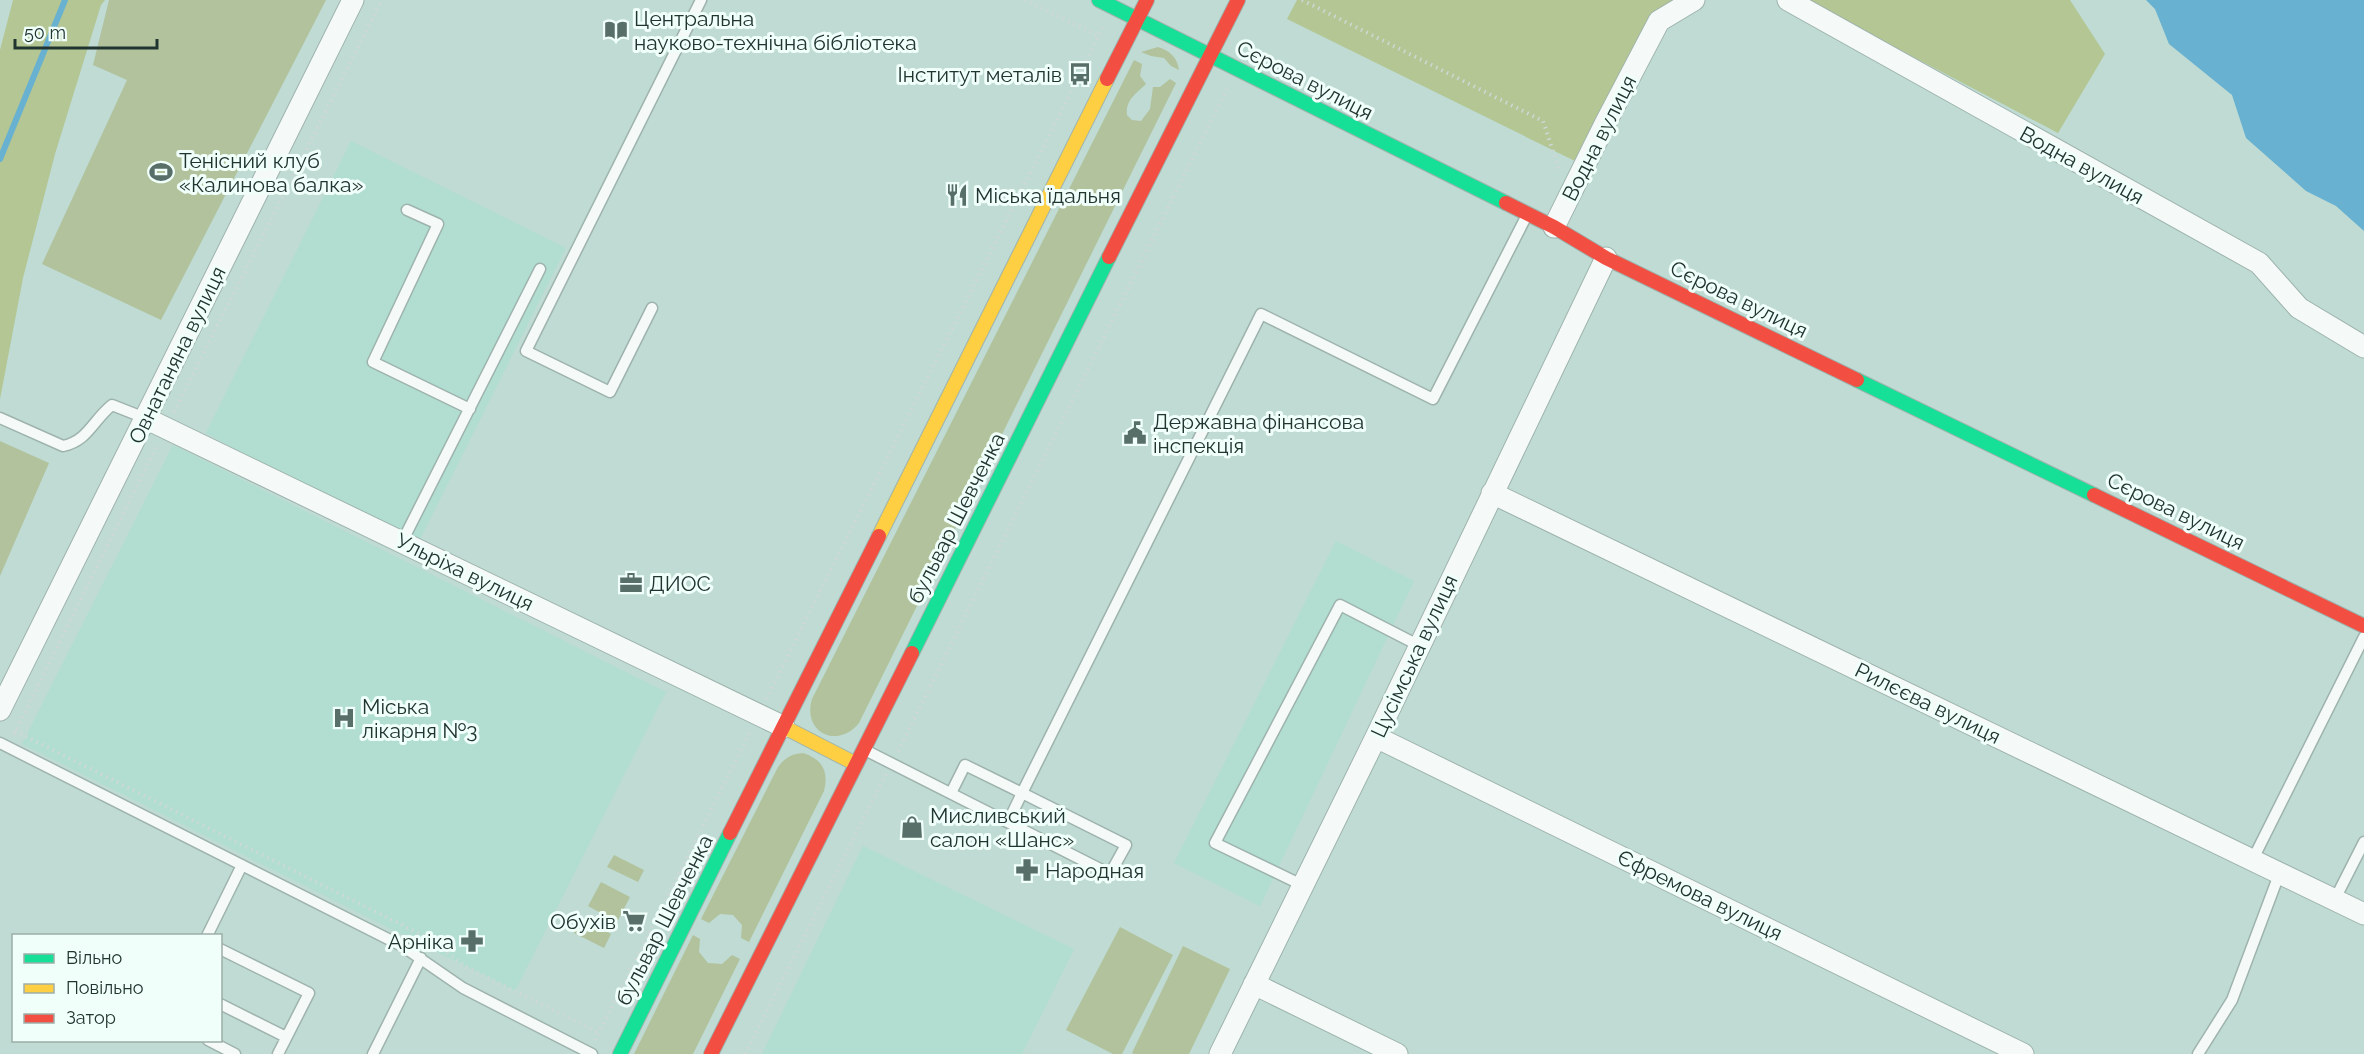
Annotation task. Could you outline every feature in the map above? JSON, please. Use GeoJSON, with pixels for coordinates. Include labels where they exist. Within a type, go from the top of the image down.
{"type":"FeatureCollection","features":[{"type":"Feature","properties":{"kind":"main road","name":"Сєрова вулиця"},"geometry":{"type":"LineString","coordinates":[[1100,0],[1554,227],[1606,258],[2364,626]]}},
{"type":"Feature","properties":{"kind":"main road","name":"бульвар Шевченка"},"geometry":{"type":"LineString","coordinates":[[620,1054],[1147,0]]}},
{"type":"Feature","properties":{"kind":"main road","name":"бульвар Шевченка"},"geometry":{"type":"LineString","coordinates":[[711,1054],[1238,0]]}},
{"type":"Feature","properties":{"kind":"main road"},"geometry":{"type":"LineString","coordinates":[[784,727],[856,764]]}},
{"type":"Feature","properties":{"kind":"street","name":"Овнатаняна вулиця"},"geometry":{"type":"LineString","coordinates":[[0,710],[353,0]]}},
{"type":"Feature","properties":{"kind":"street","name":"Водна вулиця"},"geometry":{"type":"LineString","coordinates":[[1554,227],[1659,21],[1694,0]]}},
{"type":"Feature","properties":{"kind":"street","name":"Водна вулиця"},"geometry":{"type":"LineString","coordinates":[[1788,0],[2259,263],[2299,308],[2364,347]]}},
{"type":"Feature","properties":{"kind":"street","name":"Цусімська вулиця"},"geometry":{"type":"LineString","coordinates":[[1220,1054],[1376,737],[1418,645],[1606,258]]}},
{"type":"Feature","properties":{"kind":"street","name":"Ульріха вулиця"},"geometry":{"type":"LineString","coordinates":[[145,418],[784,727]]}},
{"type":"Feature","properties":{"kind":"street","name":"Рилєєва вулиця"},"geometry":{"type":"LineString","coordinates":[[1492,493],[2335,898],[2364,914]]}},
{"type":"Feature","properties":{"kind":"street","name":"Єфремова вулиця"},"geometry":{"type":"LineString","coordinates":[[1376,737],[2023,1054]]}},
{"type":"Feature","properties":{"kind":"street"},"geometry":{"type":"LineString","coordinates":[[1254,984],[1397,1054]]}},
{"type":"Feature","properties":{"kind":"lane"},"geometry":{"type":"LineString","coordinates":[[652,308],[610,392],[526,351],[701,0]]}},
{"type":"Feature","properties":{"kind":"lane"},"geometry":{"type":"LineString","coordinates":[[407,210],[438,224],[372,362],[470,409]]}},
{"type":"Feature","properties":{"kind":"lane"},"geometry":{"type":"LineString","coordinates":[[1008,822],[1261,314],[1433,399],[1527,215]]}},
{"type":"Feature","properties":{"kind":"lane"},"geometry":{"type":"LineString","coordinates":[[402,542],[540,269]]}},
{"type":"Feature","properties":{"kind":"lane"},"geometry":{"type":"LineString","coordinates":[[0,418],[63,446],[73,444],[85,437],[111,405],[145,418]]}},
{"type":"Feature","properties":{"kind":"lane"},"geometry":{"type":"LineString","coordinates":[[1302,885],[1215,843],[1340,605],[1418,645]]}},
{"type":"Feature","properties":{"kind":"lane"},"geometry":{"type":"LineString","coordinates":[[2253,859],[2364,637]]}},
{"type":"Feature","properties":{"kind":"lane"},"geometry":{"type":"LineString","coordinates":[[4,745],[421,958],[463,988],[591,1053]]}},
{"type":"Feature","properties":{"kind":"lane"},"geometry":{"type":"LineString","coordinates":[[864,750],[1110,874],[1126,845],[965,765],[951,793]]}},
{"type":"Feature","properties":{"kind":"lane"},"geometry":{"type":"LineString","coordinates":[[2335,898],[2364,842]]}},
{"type":"Feature","properties":{"kind":"lane"},"geometry":{"type":"LineString","coordinates":[[208,934],[242,865]]}},
{"type":"Feature","properties":{"kind":"lane"},"geometry":{"type":"LineString","coordinates":[[2198,1054],[2232,1000],[2280,872]]}},
{"type":"Feature","properties":{"kind":"lane"},"geometry":{"type":"LineString","coordinates":[[222,950],[309,993],[278,1054]]}},
{"type":"Feature","properties":{"kind":"lane"},"geometry":{"type":"LineString","coordinates":[[373,1054],[421,958]]}},
{"type":"Feature","properties":{"kind":"lane"},"geometry":{"type":"LineString","coordinates":[[222,1005],[286,1037]]}},
{"type":"Feature","properties":{"kind":"lane"},"geometry":{"type":"LineString","coordinates":[[210,1042],[234,1054]]}},
{"type":"Feature","properties":{"kind":"path"},"geometry":{"type":"LineString","coordinates":[[4,745],[382,0]]}},
{"type":"Feature","properties":{"kind":"path"},"geometry":{"type":"LineString","coordinates":[[1024,0],[1099,36]]}},
{"type":"Feature","properties":{"kind":"path"},"geometry":{"type":"LineString","coordinates":[[1302,0],[1543,121],[1569,197]]}},
{"type":"Feature","properties":{"kind":"path"},"geometry":{"type":"LineString","coordinates":[[591,1053],[1113,7]]}},
{"type":"Feature","properties":{"kind":"path"},"geometry":{"type":"LineString","coordinates":[[745,1054],[892,764],[1236,69]]}},
{"type":"Feature","properties":{"kind":"shaded area"},"geometry":{"type":"Polygon","coordinates":[[[13,0],[105,0],[101,5],[55,154],[23,278],[0,399],[0,50],[13,0]]]}},
{"type":"Feature","properties":{"kind":"shaded area","name":"Тенісний клуб «Калинова балка»"},"geometry":{"type":"Polygon","coordinates":[[[109,0],[326,0],[161,320],[42,264],[127,80],[93,65],[109,0]]]}},
{"type":"Feature","properties":{"kind":"shaded area"},"geometry":{"type":"Polygon","coordinates":[[[1297,0],[1678,0],[1579,163],[1287,19],[1297,0]]]}},
{"type":"Feature","properties":{"kind":"shaded area"},"geometry":{"type":"Polygon","coordinates":[[[1805,0],[2070,0],[2105,54],[2058,133],[1805,0]]]}},
{"type":"Feature","properties":{"kind":"shaded area"},"geometry":{"type":"Polygon","coordinates":[[[1158,47],[1172,55],[1177,61],[1179,70],[1171,66],[1164,58],[1141,52],[1158,47]]]}},
{"type":"Feature","properties":{"kind":"shaded area"},"geometry":{"type":"Polygon","coordinates":[[[1134,60],[1142,64],[1140,76],[1146,84],[1132,97],[1128,105],[1127,115],[1132,120],[1141,121],[1150,109],[1153,87],[1160,87],[1170,79],[1176,83],[859,723],[841,735],[824,734],[812,720],[810,711],[812,699],[1134,60]]]}},
{"type":"Feature","properties":{"kind":"shaded area"},"geometry":{"type":"Polygon","coordinates":[[[351,141],[566,248],[415,549],[206,433],[351,141]]]}},
{"type":"Feature","properties":{"kind":"shaded area"},"geometry":{"type":"Polygon","coordinates":[[[0,441],[49,463],[0,576],[0,441]]]}},
{"type":"Feature","properties":{"kind":"shaded area","name":"Міська лікарня №3"},"geometry":{"type":"Polygon","coordinates":[[[173,445],[666,692],[515,991],[22,744],[173,445]]]}},
{"type":"Feature","properties":{"kind":"shaded area"},"geometry":{"type":"Polygon","coordinates":[[[1336,541],[1414,581],[1260,906],[1174,863],[1336,541]]]}},
{"type":"Feature","properties":{"kind":"shaded area"},"geometry":{"type":"Polygon","coordinates":[[[803,753],[819,762],[825,772],[824,791],[749,942],[741,938],[742,925],[733,915],[720,914],[709,923],[701,919],[778,767],[789,757],[803,753]]]}},
{"type":"Feature","properties":{"kind":"shaded area"},"geometry":{"type":"Polygon","coordinates":[[[863,846],[1074,949],[1022,1054],[762,1054],[863,846]]]}},
{"type":"Feature","properties":{"kind":"shaded area"},"geometry":{"type":"Polygon","coordinates":[[[614,855],[644,870],[638,882],[607,867],[614,855]]]}},
{"type":"Feature","properties":{"kind":"shaded area"},"geometry":{"type":"Polygon","coordinates":[[[601,882],[630,897],[617,922],[588,906],[601,882]]]}},
{"type":"Feature","properties":{"kind":"shaded area"},"geometry":{"type":"Polygon","coordinates":[[[582,918],[611,934],[604,948],[574,933],[582,918]]]}},
{"type":"Feature","properties":{"kind":"shaded area"},"geometry":{"type":"Polygon","coordinates":[[[1120,927],[1173,955],[1122,1054],[1113,1054],[1066,1030],[1120,927]]]}},
{"type":"Feature","properties":{"kind":"shaded area"},"geometry":{"type":"Polygon","coordinates":[[[693,935],[700,939],[699,952],[708,963],[722,964],[732,955],[740,959],[693,1054],[634,1054],[693,935]]]}},
{"type":"Feature","properties":{"kind":"shaded area"},"geometry":{"type":"Polygon","coordinates":[[[1183,946],[1230,969],[1189,1054],[1134,1054],[1132,1053],[1183,946]]]}},
{"type":"Feature","properties":{"kind":"water"},"geometry":{"type":"Polygon","coordinates":[[[2146,0],[2364,0],[2364,231],[2336,206],[2306,191],[2246,138],[2232,95],[2169,44],[2155,9],[2146,0]]]}},
{"type":"Feature","properties":{"kind":"waterway"},"geometry":{"type":"LineString","coordinates":[[0,159],[65,0]]}},
{"type":"Feature","properties":{"kind":"traffic: fast"},"geometry":{"type":"LineString","coordinates":[[1099,0],[1506,203]]}},
{"type":"Feature","properties":{"kind":"traffic: fast"},"geometry":{"type":"LineString","coordinates":[[912,653],[1109,257]]}},
{"type":"Feature","properties":{"kind":"traffic: fast"},"geometry":{"type":"LineString","coordinates":[[1857,380],[2094,495]]}},
{"type":"Feature","properties":{"kind":"traffic: fast"},"geometry":{"type":"LineString","coordinates":[[620,1054],[730,833]]}},
{"type":"Feature","properties":{"kind":"traffic: slow"},"geometry":{"type":"LineString","coordinates":[[879,536],[1107,79]]}},
{"type":"Feature","properties":{"kind":"traffic: slow"},"geometry":{"type":"LineString","coordinates":[[784,727],[856,764]]}},
{"type":"Feature","properties":{"kind":"traffic: jam"},"geometry":{"type":"LineString","coordinates":[[1107,79],[1147,0]]}},
{"type":"Feature","properties":{"kind":"traffic: jam"},"geometry":{"type":"LineString","coordinates":[[1109,257],[1238,0]]}},
{"type":"Feature","properties":{"kind":"traffic: jam"},"geometry":{"type":"LineString","coordinates":[[1506,203],[1554,227],[1606,258],[1857,380]]}},
{"type":"Feature","properties":{"kind":"traffic: jam"},"geometry":{"type":"LineString","coordinates":[[2094,495],[2364,626]]}},
{"type":"Feature","properties":{"kind":"traffic: jam"},"geometry":{"type":"LineString","coordinates":[[730,833],[879,536]]}},
{"type":"Feature","properties":{"kind":"traffic: jam"},"geometry":{"type":"LineString","coordinates":[[711,1054],[912,653]]}},
{"type":"Feature","properties":{"kind":"place","name":"Центральна науково-технічна бібліотека"},"geometry":{"type":"Point","coordinates":[616,30]}},
{"type":"Feature","properties":{"kind":"place","name":"Інститут металів"},"geometry":{"type":"Point","coordinates":[1080,74]}},
{"type":"Feature","properties":{"kind":"place","name":"Тенісний клуб «Калинова балка»"},"geometry":{"type":"Point","coordinates":[161,172]}},
{"type":"Feature","properties":{"kind":"place","name":"Міська їдальня"},"geometry":{"type":"Point","coordinates":[957,195]}},
{"type":"Feature","properties":{"kind":"place","name":"Державна фінансова інспекція"},"geometry":{"type":"Point","coordinates":[1135,433]}},
{"type":"Feature","properties":{"kind":"place","name":"ДИОС"},"geometry":{"type":"Point","coordinates":[631,583]}},
{"type":"Feature","properties":{"kind":"place","name":"Міська лікарня №3"},"geometry":{"type":"Point","coordinates":[344,718]}},
{"type":"Feature","properties":{"kind":"place","name":"Мисливський салон «Шанс»"},"geometry":{"type":"Point","coordinates":[912,827]}},
{"type":"Feature","properties":{"kind":"place","name":"Народная"},"geometry":{"type":"Point","coordinates":[1027,870]}},
{"type":"Feature","properties":{"kind":"place","name":"Обухів"},"geometry":{"type":"Point","coordinates":[634,921]}},
{"type":"Feature","properties":{"kind":"place","name":"Арніка"},"geometry":{"type":"Point","coordinates":[472,941]}}]}
